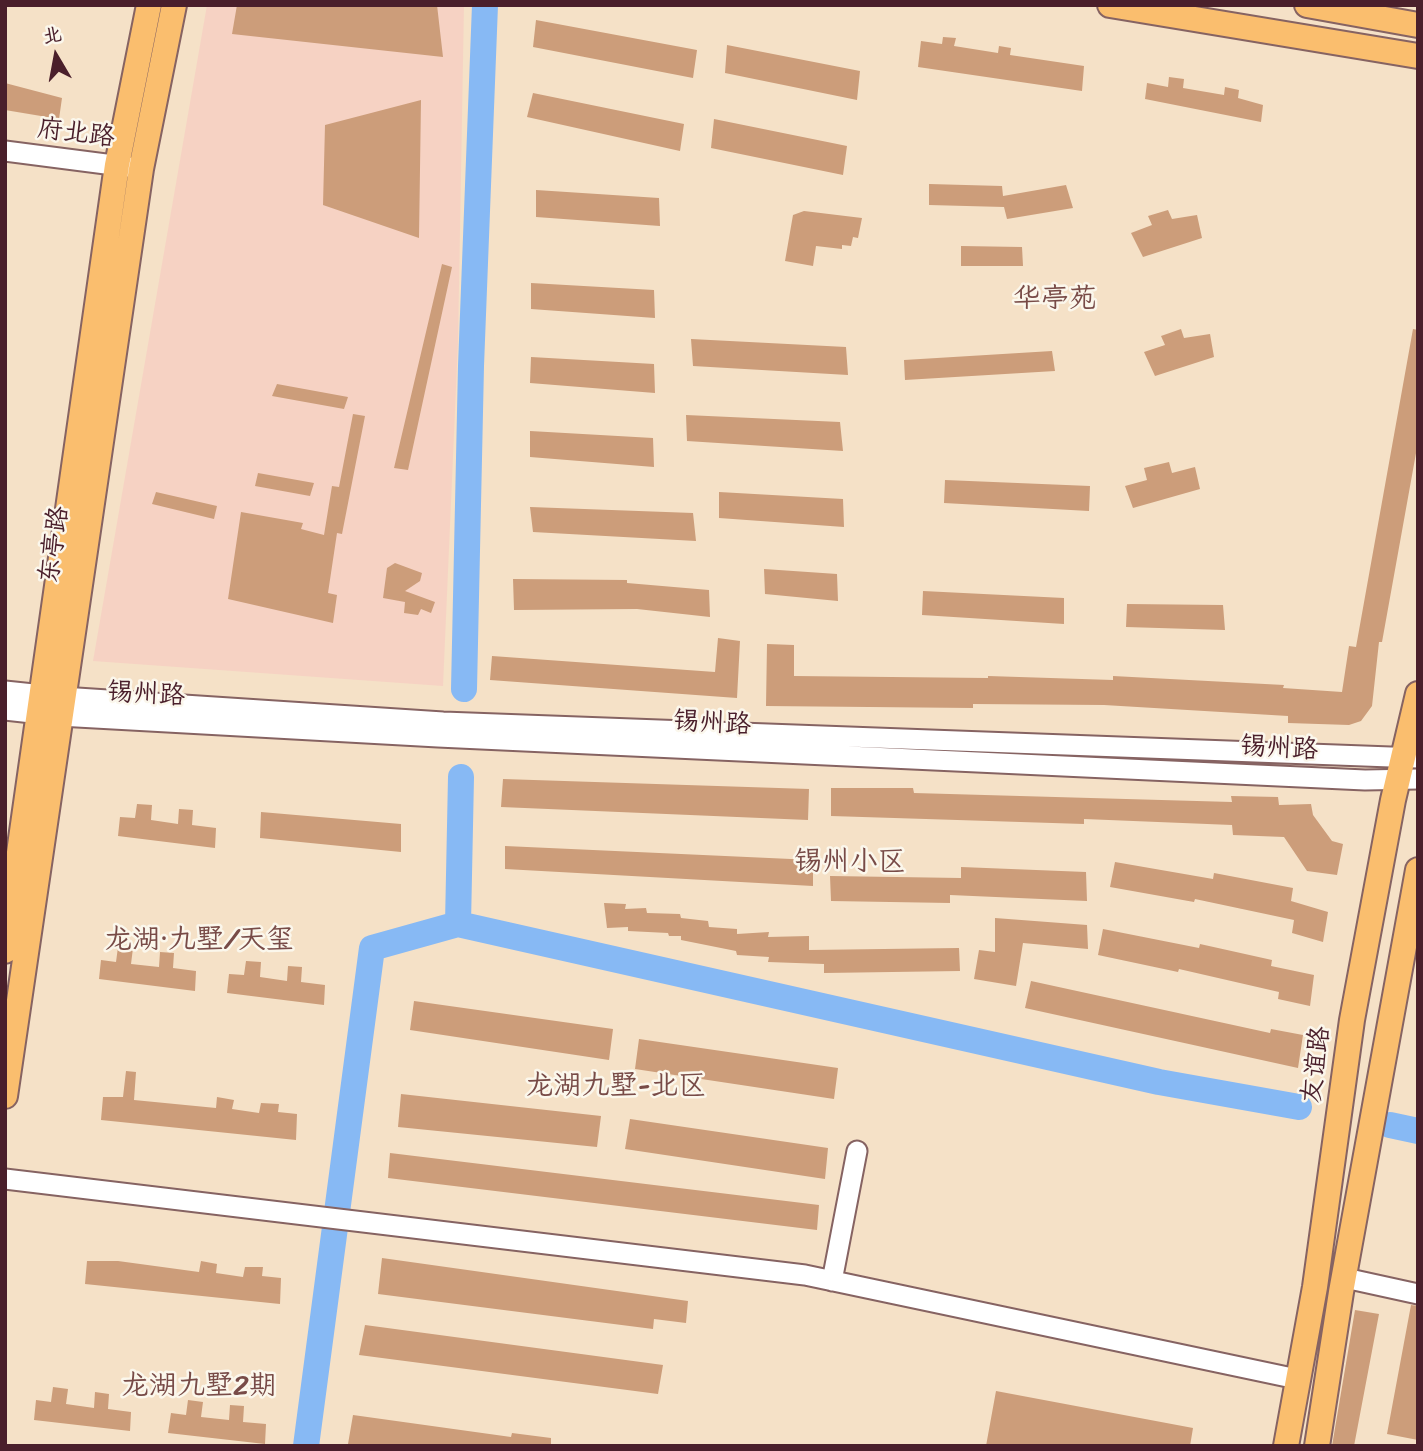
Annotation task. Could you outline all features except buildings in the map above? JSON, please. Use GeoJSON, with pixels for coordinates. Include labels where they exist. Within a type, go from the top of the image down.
{"type":"FeatureCollection","features":[{"type":"Feature","properties":{"kind":"main road","name":"东亭路"},"geometry":{"type":"LineString","coordinates":[[5,1096],[51,706],[129,167],[149,5]]}},
{"type":"Feature","properties":{"kind":"main road","name":"东亭路"},"geometry":{"type":"LineString","coordinates":[[129,167],[174,5]]}},
{"type":"Feature","properties":{"kind":"main road"},"geometry":{"type":"LineString","coordinates":[[1110,5],[1418,57]]}},
{"type":"Feature","properties":{"kind":"main road"},"geometry":{"type":"LineString","coordinates":[[1307,5],[1418,25]]}},
{"type":"Feature","properties":{"kind":"main road","name":"友谊路"},"geometry":{"type":"LineString","coordinates":[[1286,1446],[1335,1161],[1352,1020],[1410,769],[1418,695]]}},
{"type":"Feature","properties":{"kind":"main road","name":"东亭路"},"geometry":{"type":"LineString","coordinates":[[5,951],[51,706]]}},
{"type":"Feature","properties":{"kind":"main road"},"geometry":{"type":"LineString","coordinates":[[1317,1446],[1418,870]]}},
{"type":"Feature","properties":{"kind":"street","name":"府北路"},"geometry":{"type":"LineString","coordinates":[[5,151],[129,167]]}},
{"type":"Feature","properties":{"kind":"street","name":"锡州路"},"geometry":{"type":"LineString","coordinates":[[5,691],[51,706]]}},
{"type":"Feature","properties":{"kind":"street","name":"锡州路"},"geometry":{"type":"LineString","coordinates":[[5,710],[51,706],[452,738],[1410,769]]}},
{"type":"Feature","properties":{"kind":"street"},"geometry":{"type":"LineString","coordinates":[[832,1281],[858,1150]]}},
{"type":"Feature","properties":{"kind":"street"},"geometry":{"type":"LineString","coordinates":[[5,1179],[832,1281],[1297,1379]]}},
{"type":"Feature","properties":{"kind":"street"},"geometry":{"type":"LineString","coordinates":[[1345,1278],[1418,1294]]}},
{"type":"Feature","properties":{"kind":"shaded area"},"geometry":{"type":"Polygon","coordinates":[[[207,5],[464,5],[458,342],[443,686],[93,661],[207,5]]]}},
{"type":"Feature","properties":{"kind":"waterway"},"geometry":{"type":"LineString","coordinates":[[464,689],[471,366],[485,5]]}},
{"type":"Feature","properties":{"kind":"waterway"},"geometry":{"type":"LineString","coordinates":[[461,777],[458,924],[1159,1082],[1299,1107]]}},
{"type":"Feature","properties":{"kind":"waterway"},"geometry":{"type":"LineString","coordinates":[[306,1446],[372,948],[458,924]]}},
{"type":"Feature","properties":{"kind":"waterway"},"geometry":{"type":"LineString","coordinates":[[1390,1125],[1418,1131]]}},
{"type":"Feature","properties":{"kind":"district","name":"华亭苑"},"geometry":{"type":"Point","coordinates":[1055,300]}},
{"type":"Feature","properties":{"kind":"district","name":"锡州小区"},"geometry":{"type":"Point","coordinates":[850,863]}},
{"type":"Feature","properties":{"kind":"district","name":"龙湖·九墅/天玺"},"geometry":{"type":"Point","coordinates":[199,941]}},
{"type":"Feature","properties":{"kind":"district","name":"龙湖九墅-北区"},"geometry":{"type":"Point","coordinates":[616,1087]}},
{"type":"Feature","properties":{"kind":"district","name":"龙湖九墅2期"},"geometry":{"type":"Point","coordinates":[199,1387]}}]}
